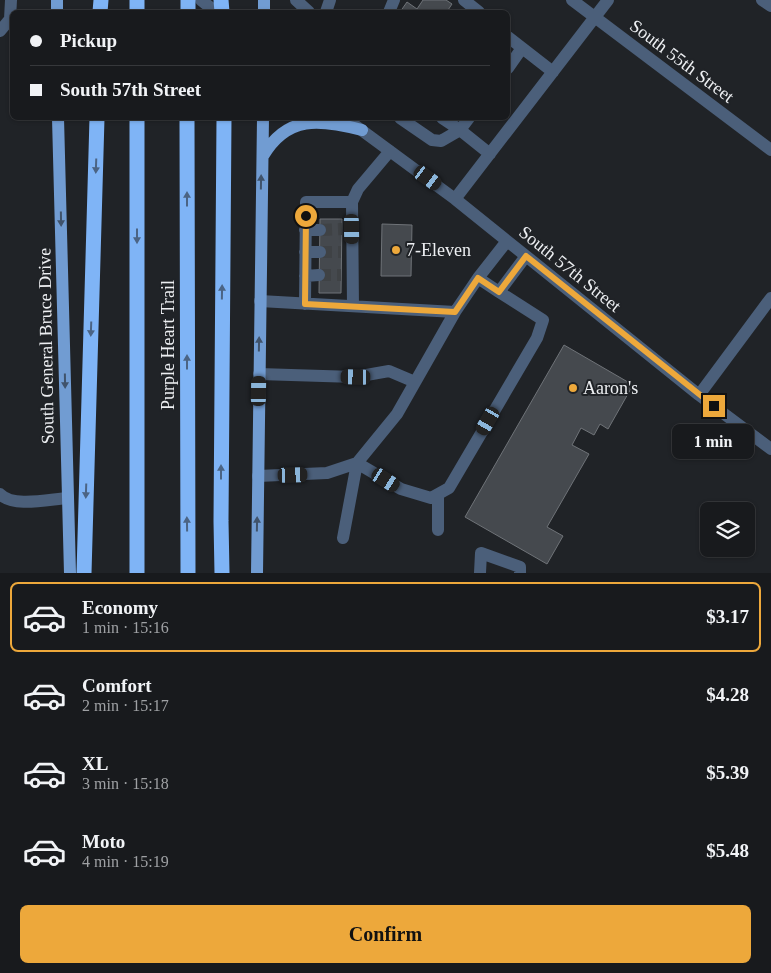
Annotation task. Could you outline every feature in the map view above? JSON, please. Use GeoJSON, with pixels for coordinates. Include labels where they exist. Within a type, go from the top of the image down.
{"type":"FeatureCollection","features":[{"type":"Feature","properties":{"kind":"highway"},"geometry":{"type":"LineString","coordinates":[[84,573],[97,120]]}},
{"type":"Feature","properties":{"kind":"highway","name":"Purple Heart Trail"},"geometry":{"type":"LineString","coordinates":[[137,120],[137,573]]}},
{"type":"Feature","properties":{"kind":"highway","name":"Purple Heart Trail"},"geometry":{"type":"LineString","coordinates":[[188,120],[188,573]]}},
{"type":"Feature","properties":{"kind":"highway"},"geometry":{"type":"LineString","coordinates":[[222,573],[224,120]]}},
{"type":"Feature","properties":{"kind":"main road","name":"South General Bruce Drive"},"geometry":{"type":"LineString","coordinates":[[58,120],[70,573]]}},
{"type":"Feature","properties":{"kind":"main road"},"geometry":{"type":"LineString","coordinates":[[253,120],[261,159]]}},
{"type":"Feature","properties":{"kind":"main road"},"geometry":{"type":"LineString","coordinates":[[257,573],[263,120]]}},
{"type":"Feature","properties":{"kind":"main road"},"geometry":{"type":"LineString","coordinates":[[261,159],[270,144],[285,130],[301,124],[355,122]]}},
{"type":"Feature","properties":{"kind":"street"},"geometry":{"type":"LineString","coordinates":[[201,0],[214,10]]}},
{"type":"Feature","properties":{"kind":"street"},"geometry":{"type":"LineString","coordinates":[[296,0],[307,10]]}},
{"type":"Feature","properties":{"kind":"street"},"geometry":{"type":"LineString","coordinates":[[464,0],[476,10]]}},
{"type":"Feature","properties":{"kind":"street","name":"South 55th Street"},"geometry":{"type":"LineString","coordinates":[[572,0],[771,150]]}},
{"type":"Feature","properties":{"kind":"street"},"geometry":{"type":"LineString","coordinates":[[455,199],[608,0]]}},
{"type":"Feature","properties":{"kind":"street"},"geometry":{"type":"LineString","coordinates":[[762,0],[771,6]]}},
{"type":"Feature","properties":{"kind":"street"},"geometry":{"type":"LineString","coordinates":[[0,31],[10,18]]}},
{"type":"Feature","properties":{"kind":"street"},"geometry":{"type":"LineString","coordinates":[[510,39],[553,72]]}},
{"type":"Feature","properties":{"kind":"street"},"geometry":{"type":"LineString","coordinates":[[510,65],[522,48]]}},
{"type":"Feature","properties":{"kind":"street"},"geometry":{"type":"LineString","coordinates":[[403,120],[432,140],[441,141],[460,130],[468,120]]}},
{"type":"Feature","properties":{"kind":"street"},"geometry":{"type":"LineString","coordinates":[[445,120],[490,154]]}},
{"type":"Feature","properties":{"kind":"street","name":"South 57th Street"},"geometry":{"type":"LineString","coordinates":[[355,122],[390,151],[455,199],[699,395],[771,449]]}},
{"type":"Feature","properties":{"kind":"street"},"geometry":{"type":"LineString","coordinates":[[353,306],[347,275],[347,229],[352,202],[358,189],[390,151]]}},
{"type":"Feature","properties":{"kind":"street"},"geometry":{"type":"LineString","coordinates":[[305,304],[306,202],[352,202]]}},
{"type":"Feature","properties":{"kind":"street"},"geometry":{"type":"LineString","coordinates":[[306,230],[320,230]]}},
{"type":"Feature","properties":{"kind":"street"},"geometry":{"type":"LineString","coordinates":[[258,476],[328,473],[357,462],[398,414],[455,312],[478,278],[507,241]]}},
{"type":"Feature","properties":{"kind":"street"},"geometry":{"type":"LineString","coordinates":[[305,252],[320,252]]}},
{"type":"Feature","properties":{"kind":"street"},"geometry":{"type":"LineString","coordinates":[[499,292],[526,256]]}},
{"type":"Feature","properties":{"kind":"street"},"geometry":{"type":"LineString","coordinates":[[305,276],[319,275]]}},
{"type":"Feature","properties":{"kind":"street"},"geometry":{"type":"LineString","coordinates":[[357,462],[401,490],[431,498],[449,488],[537,338],[543,320],[478,278]]}},
{"type":"Feature","properties":{"kind":"street"},"geometry":{"type":"LineString","coordinates":[[699,395],[771,298]]}},
{"type":"Feature","properties":{"kind":"street"},"geometry":{"type":"LineString","coordinates":[[260,301],[455,312]]}},
{"type":"Feature","properties":{"kind":"street"},"geometry":{"type":"LineString","coordinates":[[259,374],[356,377],[388,372],[415,382]]}},
{"type":"Feature","properties":{"kind":"street"},"geometry":{"type":"LineString","coordinates":[[344,538],[357,462]]}},
{"type":"Feature","properties":{"kind":"street"},"geometry":{"type":"LineString","coordinates":[[0,494],[17,502],[68,498]]}},
{"type":"Feature","properties":{"kind":"street"},"geometry":{"type":"LineString","coordinates":[[438,494],[438,530]]}},
{"type":"Feature","properties":{"kind":"street"},"geometry":{"type":"LineString","coordinates":[[480,573],[481,553],[520,567],[520,573]]}},
{"type":"Feature","properties":{"kind":"building"},"geometry":{"type":"Polygon","coordinates":[[[423,0],[446,0],[452,4],[448,10],[401,10],[407,2],[417,9],[423,0]]]}},
{"type":"Feature","properties":{"kind":"building"},"geometry":{"type":"Polygon","coordinates":[[[320,219],[342,219],[341,293],[319,293],[320,219]]]}},
{"type":"Feature","properties":{"kind":"building","name":"7-Eleven"},"geometry":{"type":"Polygon","coordinates":[[[382,224],[412,225],[411,276],[381,276],[382,224]]]}},
{"type":"Feature","properties":{"kind":"building"},"geometry":{"type":"Polygon","coordinates":[[[564,345],[633,385],[608,429],[600,424],[594,435],[581,428],[572,445],[589,454],[547,527],[563,536],[547,564],[465,517],[564,345]]]}},
{"type":"Feature","properties":{"kind":"tunnel"},"geometry":{"type":"LineString","coordinates":[[320,230],[342,229]]}},
{"type":"Feature","properties":{"kind":"tunnel"},"geometry":{"type":"LineString","coordinates":[[320,252],[341,252]]}},
{"type":"Feature","properties":{"kind":"tunnel"},"geometry":{"type":"LineString","coordinates":[[319,275],[341,275]]}},
{"type":"Feature","properties":{"kind":"place","name":"7-Eleven"},"geometry":{"type":"Point","coordinates":[396,250]}},
{"type":"Feature","properties":{"kind":"place","name":"Aaron's"},"geometry":{"type":"Point","coordinates":[573,388]}},
{"type":"Feature","properties":{"kind":"route"},"geometry":{"type":"LineString","coordinates":[[306,216],[305,304],[455,312],[478,278],[499,292],[526,256],[714,406]]}}]}
